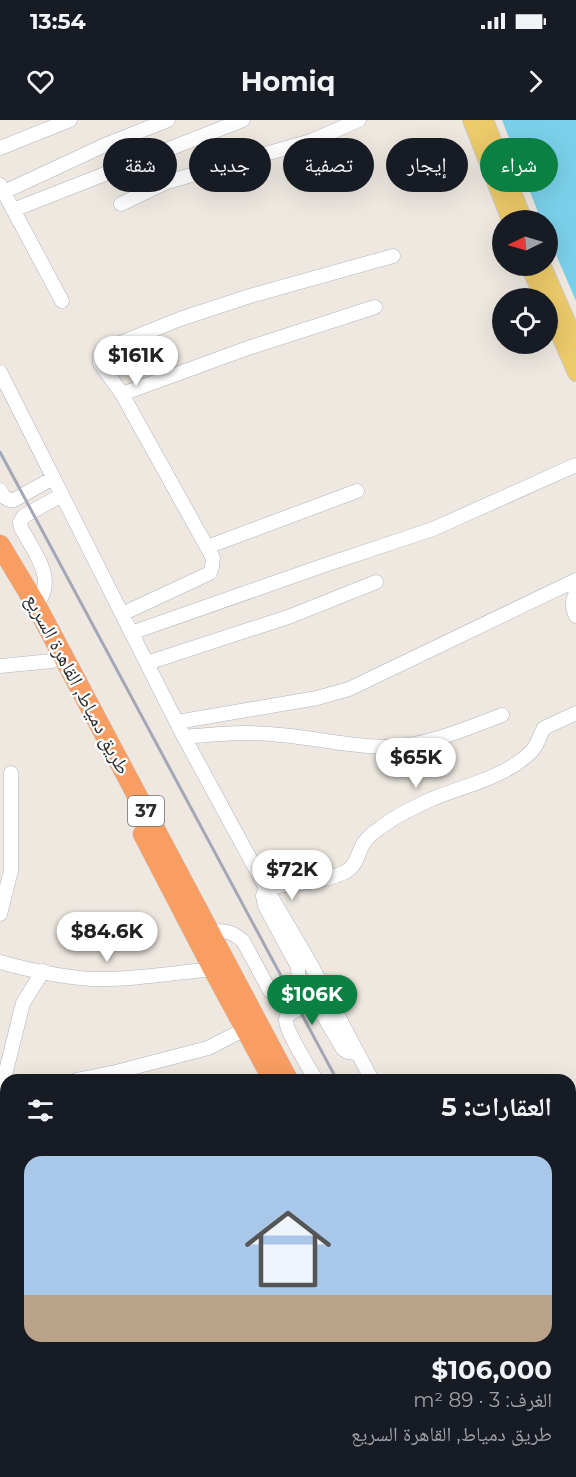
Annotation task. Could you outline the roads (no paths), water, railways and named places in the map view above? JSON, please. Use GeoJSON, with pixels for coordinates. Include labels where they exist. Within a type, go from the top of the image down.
{"type":"FeatureCollection","features":[{"type":"Feature","properties":{"kind":"highway","name":"طريق دمياط, القاهرة السريع"},"geometry":{"type":"LineString","coordinates":[[0,545],[36,605],[285,1074]]}},
{"type":"Feature","properties":{"kind":"highway","name":"طريق دمياط, القاهرة السريع"},"geometry":{"type":"LineString","coordinates":[[0,568],[52,661],[270,1074]]}},
{"type":"Feature","properties":{"kind":"main road"},"geometry":{"type":"LineString","coordinates":[[471,120],[507,196],[517,210]]}},
{"type":"Feature","properties":{"kind":"main road"},"geometry":{"type":"LineString","coordinates":[[484,120],[507,196],[509,210]]}},
{"type":"Feature","properties":{"kind":"main road"},"geometry":{"type":"LineString","coordinates":[[547,276],[576,342]]}},
{"type":"Feature","properties":{"kind":"main road"},"geometry":{"type":"LineString","coordinates":[[558,332],[576,373]]}},
{"type":"Feature","properties":{"kind":"street"},"geometry":{"type":"LineString","coordinates":[[0,148],[70,120]]}},
{"type":"Feature","properties":{"kind":"street"},"geometry":{"type":"LineString","coordinates":[[62,301],[2,189],[168,120]]}},
{"type":"Feature","properties":{"kind":"street"},"geometry":{"type":"LineString","coordinates":[[13,210],[243,120]]}},
{"type":"Feature","properties":{"kind":"street"},"geometry":{"type":"LineString","coordinates":[[121,204],[167,182],[311,141],[359,120]]}},
{"type":"Feature","properties":{"kind":"street"},"geometry":{"type":"LineString","coordinates":[[122,614],[210,573],[213,558],[122,394],[100,363],[100,354],[103,350],[180,319],[250,296],[393,256]]}},
{"type":"Feature","properties":{"kind":"street"},"geometry":{"type":"LineString","coordinates":[[122,394],[249,348],[375,307]]}},
{"type":"Feature","properties":{"kind":"street"},"geometry":{"type":"LineString","coordinates":[[0,372],[184,737],[266,888],[309,961],[369,1074]]}},
{"type":"Feature","properties":{"kind":"street"},"geometry":{"type":"LineString","coordinates":[[131,633],[433,529],[576,465]]}},
{"type":"Feature","properties":{"kind":"street"},"geometry":{"type":"LineString","coordinates":[[0,490],[6,498],[14,500],[53,478]]}},
{"type":"Feature","properties":{"kind":"street"},"geometry":{"type":"LineString","coordinates":[[207,547],[357,491]]}},
{"type":"Feature","properties":{"kind":"street"},"geometry":{"type":"LineString","coordinates":[[36,605],[44,591],[45,575],[20,522],[24,516],[62,495]]}},
{"type":"Feature","properties":{"kind":"street"},"geometry":{"type":"LineString","coordinates":[[177,722],[317,699],[349,689],[576,579]]}},
{"type":"Feature","properties":{"kind":"street"},"geometry":{"type":"LineString","coordinates":[[147,663],[291,616],[376,582]]}},
{"type":"Feature","properties":{"kind":"street"},"geometry":{"type":"LineString","coordinates":[[576,593],[573,602],[576,616]]}},
{"type":"Feature","properties":{"kind":"street"},"geometry":{"type":"LineString","coordinates":[[0,666],[52,661]]}},
{"type":"Feature","properties":{"kind":"street"},"geometry":{"type":"LineString","coordinates":[[266,888],[332,877],[348,870],[356,861],[365,841],[379,828],[432,799],[507,770],[532,751],[544,728],[576,713]]}},
{"type":"Feature","properties":{"kind":"street"},"geometry":{"type":"LineString","coordinates":[[184,737],[258,733],[357,746],[388,747],[440,737],[502,715]]}},
{"type":"Feature","properties":{"kind":"street"},"geometry":{"type":"LineString","coordinates":[[0,914],[11,871],[10,773]]}},
{"type":"Feature","properties":{"kind":"street"},"geometry":{"type":"LineString","coordinates":[[209,932],[224,930],[237,935],[243,941],[270,991],[280,992],[296,984],[299,977],[298,967],[266,906],[263,896],[266,888]]}},
{"type":"Feature","properties":{"kind":"street"},"geometry":{"type":"LineString","coordinates":[[0,962],[89,979],[213,969]]}},
{"type":"Feature","properties":{"kind":"street"},"geometry":{"type":"LineString","coordinates":[[5,1074],[23,1003],[43,971]]}},
{"type":"Feature","properties":{"kind":"street"},"geometry":{"type":"LineString","coordinates":[[313,1074],[287,1027],[286,1021],[289,1014],[305,1003],[311,1002],[317,1005],[343,1049],[357,1053]]}},
{"type":"Feature","properties":{"kind":"street"},"geometry":{"type":"LineString","coordinates":[[103,1074],[208,1048],[246,1029]]}},
{"type":"Feature","properties":{"kind":"water"},"geometry":{"type":"Polygon","coordinates":[[[502,120],[576,120],[576,301],[558,259],[558,210],[537,210],[530,192],[558,192],[558,138],[509,138],[502,120]]]}},
{"type":"Feature","properties":{"kind":"railway"},"geometry":{"type":"LineString","coordinates":[[0,452],[334,1074]]}}]}
